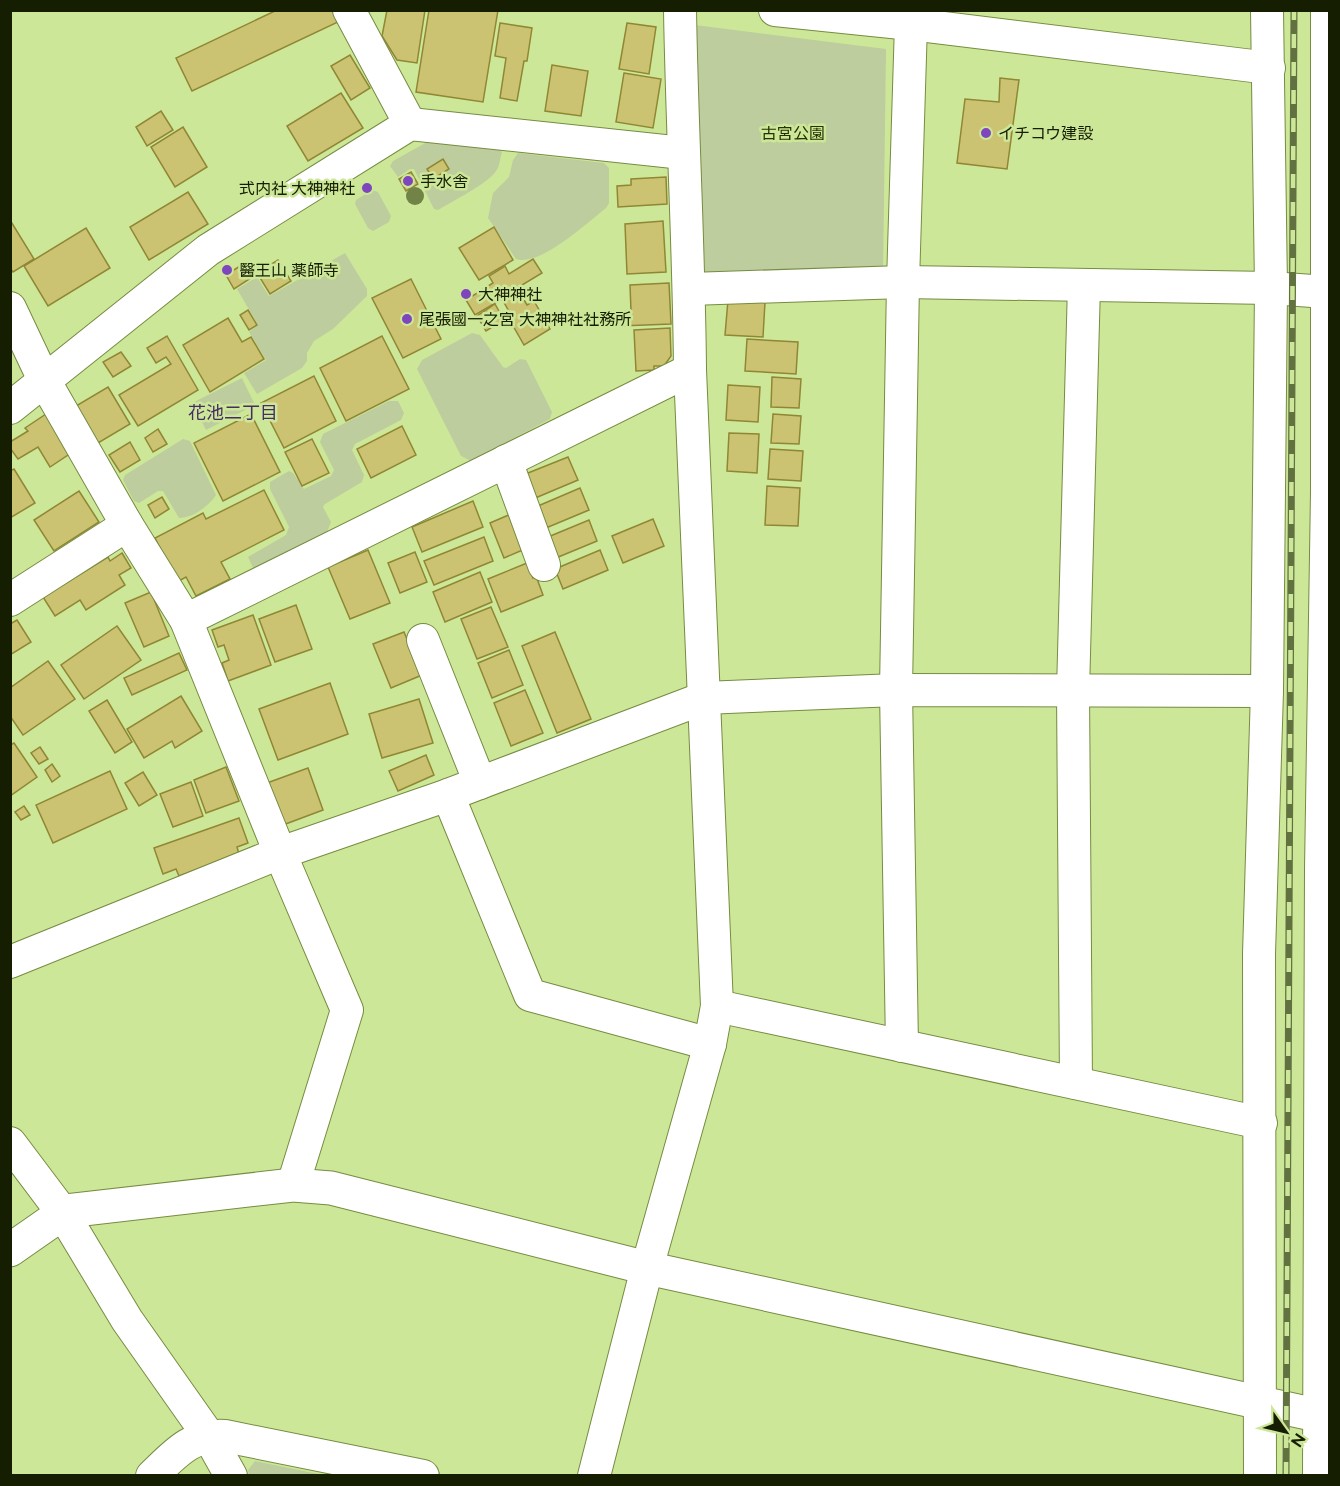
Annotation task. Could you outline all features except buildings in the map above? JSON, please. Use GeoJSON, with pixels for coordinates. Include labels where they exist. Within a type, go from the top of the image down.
{"type":"FeatureCollection","features":[{"type":"Feature","properties":{"kind":"street"},"geometry":{"type":"LineString","coordinates":[[349,10],[410,124]]}},
{"type":"Feature","properties":{"kind":"street"},"geometry":{"type":"LineString","coordinates":[[594,1476],[647,1268],[710,1044],[717,1006],[690,370],[690,289],[683,153],[680,10]]}},
{"type":"Feature","properties":{"kind":"street"},"geometry":{"type":"LineString","coordinates":[[775,10],[911,24],[1269,68]]}},
{"type":"Feature","properties":{"kind":"street"},"geometry":{"type":"LineString","coordinates":[[1260,1476],[1259,954],[1267,691],[1271,288],[1267,10]]}},
{"type":"Feature","properties":{"kind":"street"},"geometry":{"type":"LineString","coordinates":[[1320,1476],[1325,1416],[1327,10]]}},
{"type":"Feature","properties":{"kind":"street"},"geometry":{"type":"LineString","coordinates":[[902,1046],[896,690],[903,282],[911,24]]}},
{"type":"Feature","properties":{"kind":"street"},"geometry":{"type":"LineString","coordinates":[[10,408],[208,250],[410,124],[683,153]]}},
{"type":"Feature","properties":{"kind":"street"},"geometry":{"type":"LineString","coordinates":[[690,289],[903,282],[1271,288],[1326,292]]}},
{"type":"Feature","properties":{"kind":"street"},"geometry":{"type":"LineString","coordinates":[[1076,1083],[1073,691],[1084,285]]}},
{"type":"Feature","properties":{"kind":"street"},"geometry":{"type":"LineString","coordinates":[[10,308],[44,380],[127,525],[186,620],[280,853],[347,1010],[293,1185]]}},
{"type":"Feature","properties":{"kind":"street"},"geometry":{"type":"LineString","coordinates":[[186,620],[690,370]]}},
{"type":"Feature","properties":{"kind":"street"},"geometry":{"type":"LineString","coordinates":[[506,461],[544,565]]}},
{"type":"Feature","properties":{"kind":"street"},"geometry":{"type":"LineString","coordinates":[[10,600],[127,525]]}},
{"type":"Feature","properties":{"kind":"street"},"geometry":{"type":"LineString","coordinates":[[423,640],[480,783]]}},
{"type":"Feature","properties":{"kind":"street"},"geometry":{"type":"LineString","coordinates":[[10,962],[280,853],[448,795],[704,698],[896,690],[1267,691]]}},
{"type":"Feature","properties":{"kind":"street"},"geometry":{"type":"LineString","coordinates":[[448,795],[530,995],[710,1044]]}},
{"type":"Feature","properties":{"kind":"street"},"geometry":{"type":"LineString","coordinates":[[717,1006],[1261,1123]]}},
{"type":"Feature","properties":{"kind":"street"},"geometry":{"type":"LineString","coordinates":[[10,1143],[62,1212],[127,1320],[208,1435],[231,1476]]}},
{"type":"Feature","properties":{"kind":"street"},"geometry":{"type":"LineString","coordinates":[[10,1251],[62,1212],[293,1185],[331,1188],[647,1268],[1325,1416]]}},
{"type":"Feature","properties":{"kind":"street"},"geometry":{"type":"LineString","coordinates":[[152,1476],[181,1449],[208,1435],[225,1436],[423,1476]]}},
{"type":"Feature","properties":{"kind":"green space","name":"古宮公園"},"geometry":{"type":"Polygon","coordinates":[[[695,25],[886,49],[883,275],[705,275],[695,25]]]}},
{"type":"Feature","properties":{"kind":"green space"},"geometry":{"type":"Polygon","coordinates":[[[427,142],[502,152],[498,167],[492,176],[478,187],[438,210],[434,209],[414,169],[398,177],[390,166],[393,161],[427,142]]]}},
{"type":"Feature","properties":{"kind":"green space"},"geometry":{"type":"Polygon","coordinates":[[[518,153],[604,163],[609,168],[609,203],[606,208],[563,242],[538,257],[526,260],[516,259],[488,218],[493,193],[509,177],[513,160],[518,153]]]}},
{"type":"Feature","properties":{"kind":"green space"},"geometry":{"type":"Polygon","coordinates":[[[372,190],[378,192],[391,216],[389,222],[373,231],[368,228],[355,204],[356,200],[372,190]]]}},
{"type":"Feature","properties":{"kind":"green space"},"geometry":{"type":"Polygon","coordinates":[[[345,253],[367,289],[367,296],[333,329],[314,341],[302,368],[257,394],[244,373],[266,360],[249,332],[258,325],[237,289],[257,277],[269,296],[345,253]]]}},
{"type":"Feature","properties":{"kind":"green space"},"geometry":{"type":"Polygon","coordinates":[[[472,333],[480,335],[503,367],[506,368],[520,359],[526,360],[552,412],[550,419],[471,461],[461,456],[417,369],[422,360],[472,333]]]}},
{"type":"Feature","properties":{"kind":"green space"},"geometry":{"type":"Polygon","coordinates":[[[242,378],[255,405],[206,430],[192,403],[242,378]]]}},
{"type":"Feature","properties":{"kind":"green space"},"geometry":{"type":"Polygon","coordinates":[[[389,401],[398,401],[404,413],[401,420],[355,444],[352,450],[364,475],[362,482],[325,504],[323,507],[331,522],[327,532],[254,570],[248,557],[286,535],[289,527],[270,489],[270,482],[289,471],[304,489],[331,476],[334,470],[320,442],[323,434],[389,401]]]}},
{"type":"Feature","properties":{"kind":"green space"},"geometry":{"type":"Polygon","coordinates":[[[183,439],[190,441],[216,495],[200,511],[179,518],[163,491],[158,491],[139,503],[134,501],[123,480],[125,475],[183,439]]]}},
{"type":"Feature","properties":{"kind":"green space"},"geometry":{"type":"Polygon","coordinates":[[[255,1461],[323,1475],[249,1475],[248,1470],[255,1461]]]}},
{"type":"Feature","properties":{"kind":"railway"},"geometry":{"type":"LineString","coordinates":[[1286,1476],[1294,10]]}},
{"type":"Feature","properties":{"kind":"place","name":"イチコウ建設"},"geometry":{"type":"Point","coordinates":[986,133]}},
{"type":"Feature","properties":{"kind":"place","name":"手水舎"},"geometry":{"type":"Point","coordinates":[408,181]}},
{"type":"Feature","properties":{"kind":"place","name":"式内社 大神神社"},"geometry":{"type":"Point","coordinates":[367,188]}},
{"type":"Feature","properties":{"kind":"place","name":"醫王山 薬師寺"},"geometry":{"type":"Point","coordinates":[227,270]}},
{"type":"Feature","properties":{"kind":"place","name":"大神神社"},"geometry":{"type":"Point","coordinates":[466,294]}},
{"type":"Feature","properties":{"kind":"place","name":"尾張國一之宮 大神神社社務所"},"geometry":{"type":"Point","coordinates":[407,319]}},
{"type":"Feature","properties":{"kind":"district","name":"花池二丁目"},"geometry":{"type":"Point","coordinates":[233,413]}}]}
